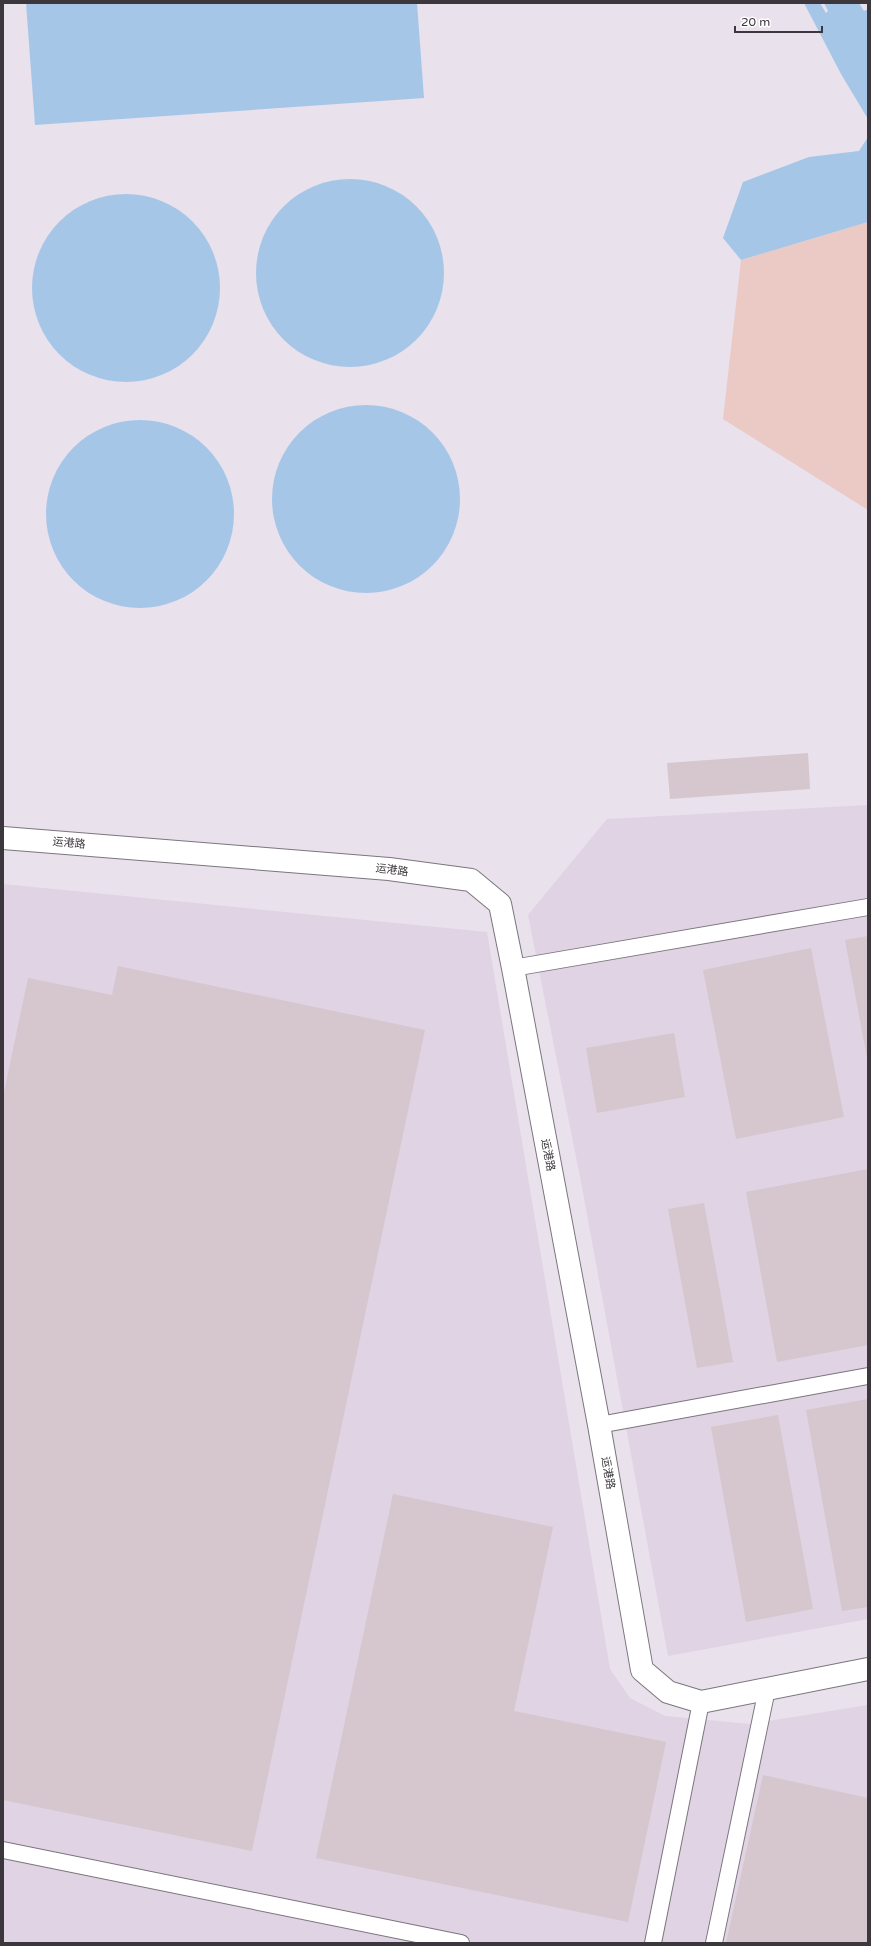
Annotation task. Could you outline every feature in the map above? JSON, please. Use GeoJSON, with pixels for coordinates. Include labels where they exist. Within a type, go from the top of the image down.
{"type":"FeatureCollection","features":[{"type":"Feature","properties":{"kind":"street","name":"运港路"},"geometry":{"type":"LineString","coordinates":[[3,838],[389,869],[470,880],[500,904],[600,1425],[642,1670],[668,1692],[701,1702],[868,1669]]}},
{"type":"Feature","properties":{"kind":"lane"},"geometry":{"type":"LineString","coordinates":[[513,968],[868,907]]}},
{"type":"Feature","properties":{"kind":"lane"},"geometry":{"type":"LineString","coordinates":[[600,1425],[868,1376]]}},
{"type":"Feature","properties":{"kind":"lane"},"geometry":{"type":"LineString","coordinates":[[714,1943],[768,1689]]}},
{"type":"Feature","properties":{"kind":"lane"},"geometry":{"type":"LineString","coordinates":[[653,1943],[701,1702]]}},
{"type":"Feature","properties":{"kind":"lane"},"geometry":{"type":"LineString","coordinates":[[3,1850],[462,1943]]}},
{"type":"Feature","properties":{"kind":"shaded area"},"geometry":{"type":"Polygon","coordinates":[[[868,222],[868,510],[723,419],[741,260],[868,222]]]}},
{"type":"Feature","properties":{"kind":"shaded area"},"geometry":{"type":"Polygon","coordinates":[[[868,805],[868,1619],[668,1656],[582,1187],[528,915],[607,819],[868,805]]]}},
{"type":"Feature","properties":{"kind":"shaded area"},"geometry":{"type":"Polygon","coordinates":[[[3,884],[487,932],[610,1669],[630,1698],[665,1716],[750,1724],[868,1705],[868,1943],[3,1943],[3,884]]]}},
{"type":"Feature","properties":{"kind":"water"},"geometry":{"type":"Polygon","coordinates":[[[26,3],[417,3],[424,98],[35,125],[26,3]]]}},
{"type":"Feature","properties":{"kind":"water"},"geometry":{"type":"Polygon","coordinates":[[[804,3],[820,3],[826,13],[828,11],[824,3],[859,3],[864,11],[868,9],[868,119],[841,74],[804,3]]]}},
{"type":"Feature","properties":{"kind":"water"},"geometry":{"type":"Polygon","coordinates":[[[868,137],[868,222],[741,260],[723,238],[743,182],[809,157],[859,151],[868,137]]]}},
{"type":"Feature","properties":{"kind":"water"},"geometry":{"type":"Polygon","coordinates":[[[341,179],[359,179],[386,186],[410,200],[417,206],[423,213],[437,237],[444,264],[444,282],[437,309],[423,333],[417,340],[410,346],[386,360],[359,367],[341,367],[323,363],[306,356],[290,346],[277,333],[267,317],[260,300],[256,282],[256,264],[260,246],[267,229],[277,213],[290,200],[306,190],[323,183],[341,179]]]}},
{"type":"Feature","properties":{"kind":"water"},"geometry":{"type":"Polygon","coordinates":[[[117,194],[135,194],[153,198],[170,205],[186,215],[199,228],[213,252],[220,279],[220,297],[213,324],[199,348],[186,361],[170,371],[153,378],[135,382],[117,382],[99,378],[82,371],[66,361],[53,348],[43,332],[36,315],[32,297],[32,279],[36,261],[43,244],[53,228],[66,215],[82,205],[99,198],[117,194]]]}},
{"type":"Feature","properties":{"kind":"water"},"geometry":{"type":"Polygon","coordinates":[[[375,405],[384,406],[411,416],[433,432],[445,447],[453,463],[459,481],[459,517],[453,535],[445,551],[433,566],[418,578],[402,586],[384,592],[357,593],[348,592],[321,582],[306,572],[293,559],[283,544],[273,517],[272,490],[273,481],[283,454],[293,439],[306,426],[321,416],[348,406],[375,405]]]}},
{"type":"Feature","properties":{"kind":"water"},"geometry":{"type":"Polygon","coordinates":[[[140,420],[158,422],[176,427],[192,436],[206,448],[218,462],[227,478],[232,496],[234,514],[232,532],[227,550],[218,566],[206,580],[192,592],[176,601],[158,606],[140,608],[122,606],[104,601],[88,592],[74,580],[62,566],[53,550],[48,532],[46,514],[48,496],[53,478],[62,462],[74,448],[88,436],[104,427],[122,422],[140,420]]]}},
{"type":"Feature","properties":{"kind":"building"},"geometry":{"type":"Polygon","coordinates":[[[808,753],[810,789],[670,799],[667,763],[808,753]]]}},
{"type":"Feature","properties":{"kind":"building"},"geometry":{"type":"Polygon","coordinates":[[[868,936],[868,1057],[867,1058],[845,940],[868,936]]]}},
{"type":"Feature","properties":{"kind":"building"},"geometry":{"type":"Polygon","coordinates":[[[811,948],[844,1117],[736,1139],[703,970],[811,948]]]}},
{"type":"Feature","properties":{"kind":"building"},"geometry":{"type":"Polygon","coordinates":[[[118,966],[425,1030],[252,1851],[3,1800],[3,1097],[28,978],[112,995],[118,966]]]}},
{"type":"Feature","properties":{"kind":"building"},"geometry":{"type":"Polygon","coordinates":[[[674,1033],[685,1097],[597,1113],[586,1048],[674,1033]]]}},
{"type":"Feature","properties":{"kind":"building"},"geometry":{"type":"Polygon","coordinates":[[[868,1169],[868,1345],[777,1362],[746,1192],[868,1169]]]}},
{"type":"Feature","properties":{"kind":"building"},"geometry":{"type":"Polygon","coordinates":[[[704,1203],[733,1362],[697,1368],[668,1209],[704,1203]]]}},
{"type":"Feature","properties":{"kind":"building"},"geometry":{"type":"Polygon","coordinates":[[[868,1399],[868,1607],[842,1611],[806,1410],[868,1399]]]}},
{"type":"Feature","properties":{"kind":"building"},"geometry":{"type":"Polygon","coordinates":[[[778,1415],[813,1609],[746,1622],[711,1427],[778,1415]]]}},
{"type":"Feature","properties":{"kind":"building"},"geometry":{"type":"Polygon","coordinates":[[[393,1494],[553,1527],[514,1711],[666,1742],[628,1922],[316,1858],[393,1494]]]}},
{"type":"Feature","properties":{"kind":"building"},"geometry":{"type":"Polygon","coordinates":[[[763,1775],[868,1798],[868,1943],[726,1943],[763,1775]]]}}]}
